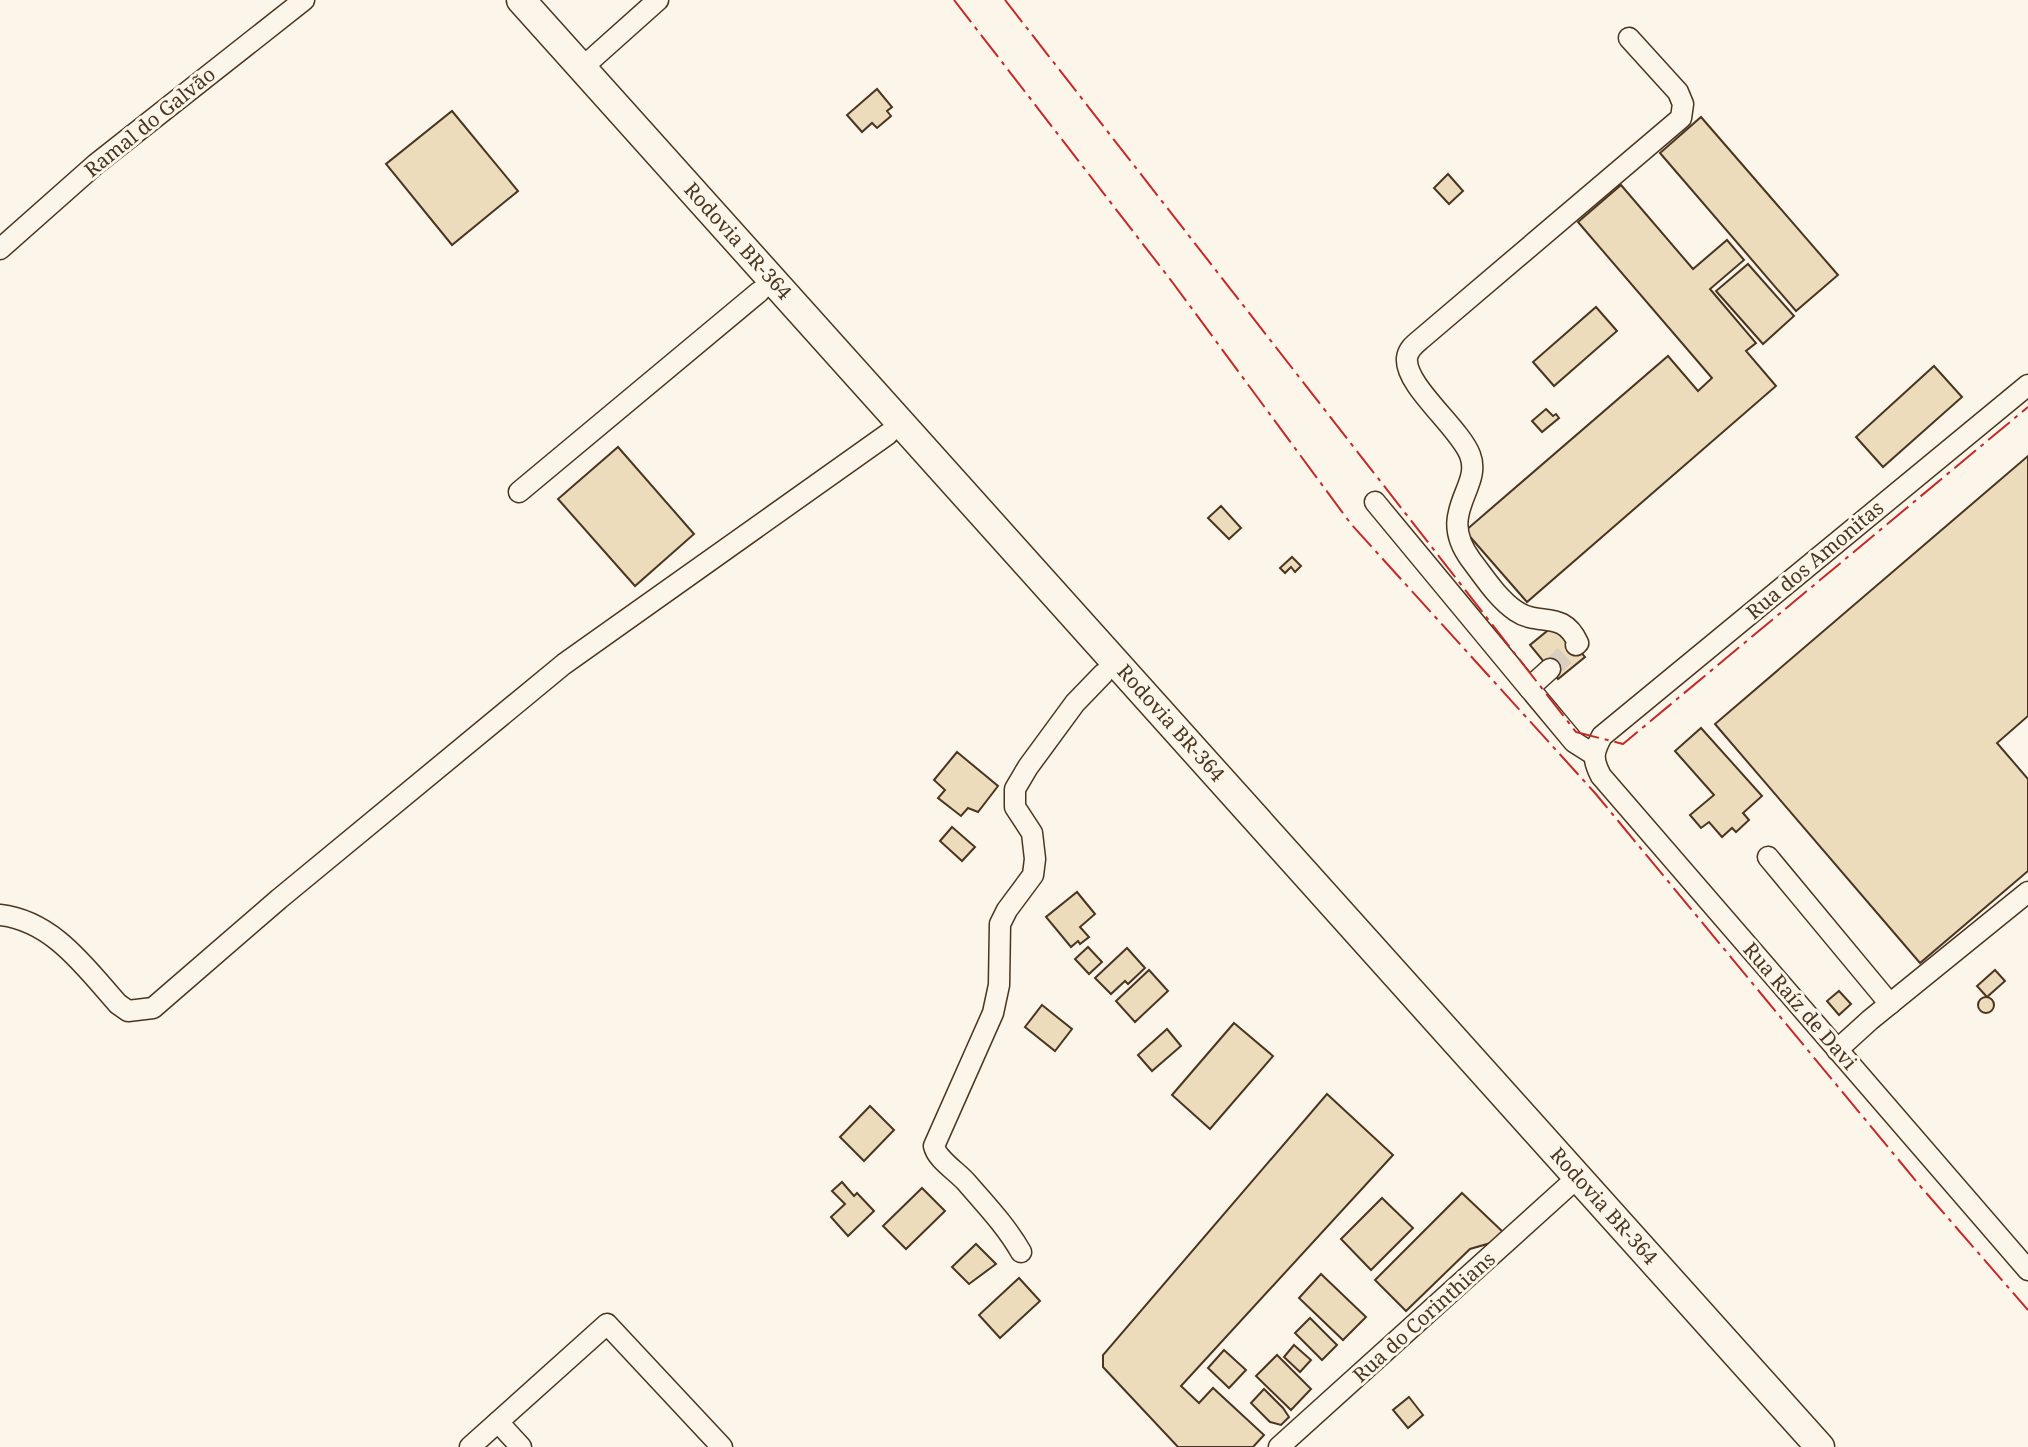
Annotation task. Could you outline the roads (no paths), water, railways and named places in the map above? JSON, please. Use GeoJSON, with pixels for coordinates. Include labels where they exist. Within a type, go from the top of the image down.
{"type":"FeatureCollection","features":[{"type":"Feature","properties":{"kind":"highway"},"geometry":{"type":"LineString","coordinates":[[502,0],[759,292],[1568,1186],[1800,1447]]}},
{"type":"Feature","properties":{"kind":"highway","name":"Rodovia BR-364"},"geometry":{"type":"LineString","coordinates":[[521,0],[1820,1447]]}},
{"type":"Feature","properties":{"kind":"street","name":"Ramal do Galvão"},"geometry":{"type":"LineString","coordinates":[[0,249],[96,164],[304,0]]}},
{"type":"Feature","properties":{"kind":"street"},"geometry":{"type":"LineString","coordinates":[[583,67],[658,0]]}},
{"type":"Feature","properties":{"kind":"street"},"geometry":{"type":"LineString","coordinates":[[1576,645],[1575,636],[1558,620],[1530,618],[1516,611],[1502,598],[1461,545],[1457,528],[1459,508],[1471,475],[1472,457],[1418,386],[1407,359],[1410,349],[1421,339],[1681,118],[1683,104],[1678,92],[1629,38]]}},
{"type":"Feature","properties":{"kind":"street"},"geometry":{"type":"LineString","coordinates":[[519,492],[759,292]]}},
{"type":"Feature","properties":{"kind":"street","name":"Rua dos Amonitas"},"geometry":{"type":"LineString","coordinates":[[1598,745],[2028,385]]}},
{"type":"Feature","properties":{"kind":"street"},"geometry":{"type":"LineString","coordinates":[[0,915],[31,923],[52,933],[128,1011],[153,1008],[279,899],[564,664],[888,434]]}},
{"type":"Feature","properties":{"kind":"street"},"geometry":{"type":"LineString","coordinates":[[1375,502],[1574,742],[1598,745]]}},
{"type":"Feature","properties":{"kind":"street"},"geometry":{"type":"LineString","coordinates":[[1529,688],[1550,669]]}},
{"type":"Feature","properties":{"kind":"street"},"geometry":{"type":"LineString","coordinates":[[1021,1252],[966,1182],[937,1154],[934,1146],[993,1013],[1000,971],[1000,924],[1033,875],[1032,833],[1015,807],[1015,789],[1075,703],[1103,674]]}},
{"type":"Feature","properties":{"kind":"street","name":"Rua Raíz de Davi"},"geometry":{"type":"LineString","coordinates":[[1598,745],[1601,776],[2028,1270]]}},
{"type":"Feature","properties":{"kind":"street"},"geometry":{"type":"LineString","coordinates":[[1768,857],[1890,1004]]}},
{"type":"Feature","properties":{"kind":"street"},"geometry":{"type":"LineString","coordinates":[[1837,1050],[2028,892]]}},
{"type":"Feature","properties":{"kind":"street","name":"Rua do Corinthians"},"geometry":{"type":"LineString","coordinates":[[1279,1447],[1568,1186]]}},
{"type":"Feature","properties":{"kind":"street"},"geometry":{"type":"LineString","coordinates":[[470,1447],[607,1324],[722,1447]]}},
{"type":"Feature","properties":{"kind":"street"},"geometry":{"type":"LineString","coordinates":[[498,1422],[521,1447]]}},
{"type":"Feature","properties":{"kind":"tunnel"},"geometry":{"type":"LineString","coordinates":[[1550,669],[1576,645]]}}]}
